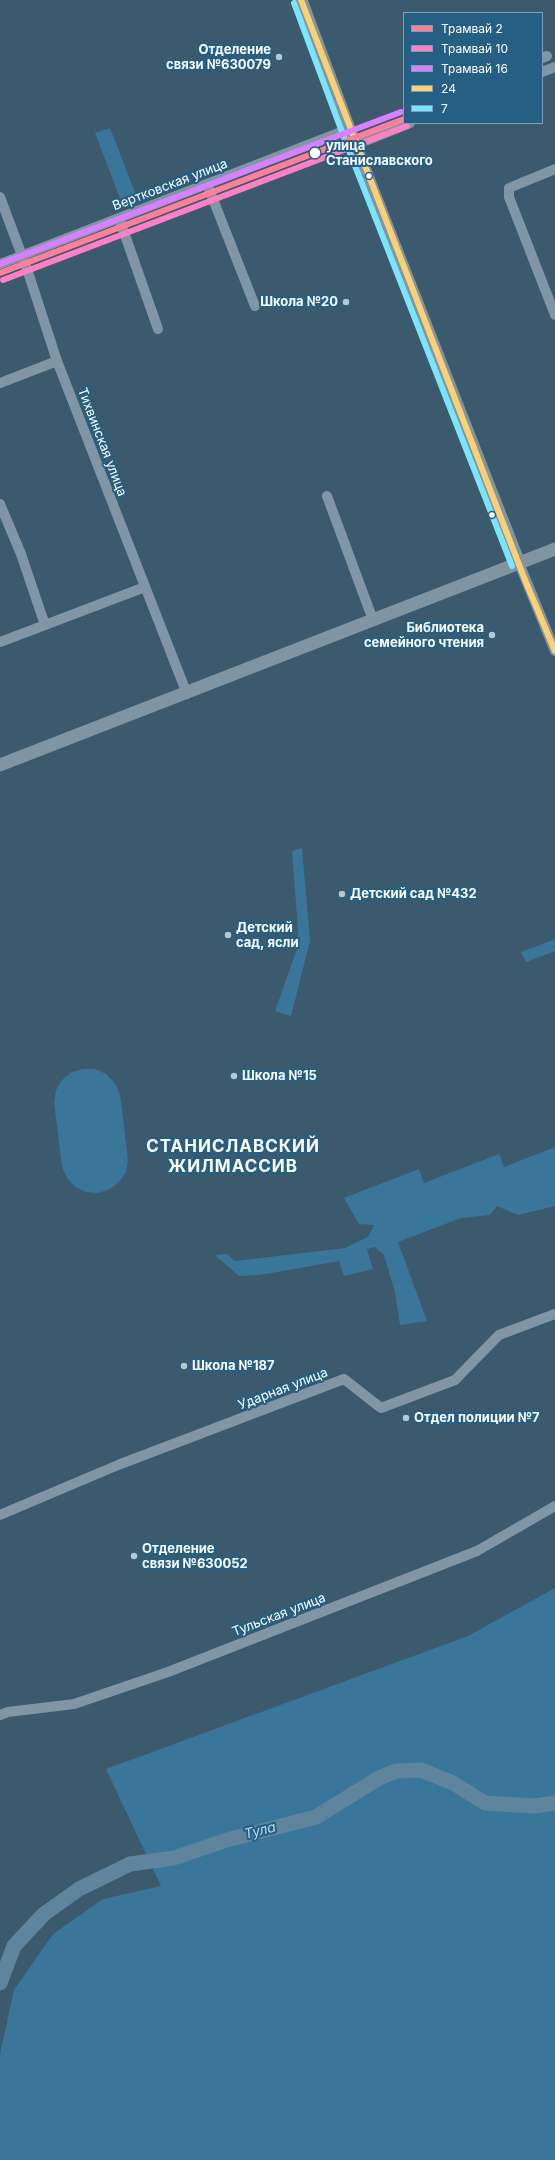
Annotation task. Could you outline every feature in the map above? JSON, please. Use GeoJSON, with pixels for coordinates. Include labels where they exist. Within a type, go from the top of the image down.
{"type":"FeatureCollection","features":[{"type":"Feature","properties":{"kind":"main road"},"geometry":{"type":"LineString","coordinates":[[300,0],[518,563]]}},
{"type":"Feature","properties":{"kind":"main road"},"geometry":{"type":"LineString","coordinates":[[0,765],[187,694],[555,549]]}},
{"type":"Feature","properties":{"kind":"street"},"geometry":{"type":"LineString","coordinates":[[543,72],[555,67]]}},
{"type":"Feature","properties":{"kind":"street"},"geometry":{"type":"LineString","coordinates":[[355,144],[407,124]]}},
{"type":"Feature","properties":{"kind":"street","name":"Вертковская улица"},"geometry":{"type":"LineString","coordinates":[[0,264],[349,129]]}},
{"type":"Feature","properties":{"kind":"street"},"geometry":{"type":"LineString","coordinates":[[555,169],[509,188],[509,197],[552,299],[555,315]]}},
{"type":"Feature","properties":{"kind":"street"},"geometry":{"type":"LineString","coordinates":[[207,184],[255,306]]}},
{"type":"Feature","properties":{"kind":"street","name":"Тихвинская улица"},"geometry":{"type":"LineString","coordinates":[[0,197],[22,256],[57,361],[187,694]]}},
{"type":"Feature","properties":{"kind":"street"},"geometry":{"type":"LineString","coordinates":[[119,218],[158,329]]}},
{"type":"Feature","properties":{"kind":"street"},"geometry":{"type":"LineString","coordinates":[[0,383],[57,361]]}},
{"type":"Feature","properties":{"kind":"street"},"geometry":{"type":"LineString","coordinates":[[327,496],[373,620]]}},
{"type":"Feature","properties":{"kind":"street"},"geometry":{"type":"LineString","coordinates":[[0,504],[22,554],[45,625]]}},
{"type":"Feature","properties":{"kind":"street"},"geometry":{"type":"LineString","coordinates":[[518,563],[555,651]]}},
{"type":"Feature","properties":{"kind":"street"},"geometry":{"type":"LineString","coordinates":[[0,642],[145,586]]}},
{"type":"Feature","properties":{"kind":"street","name":"Ударная улица"},"geometry":{"type":"LineString","coordinates":[[0,1515],[118,1465],[344,1379],[381,1408],[455,1380],[499,1334],[555,1314]]}},
{"type":"Feature","properties":{"kind":"street","name":"Тульская улица"},"geometry":{"type":"LineString","coordinates":[[3,1711],[74,1704],[168,1672],[476,1551],[555,1506]]}},
{"type":"Feature","properties":{"kind":"shaded area"},"geometry":{"type":"Polygon","coordinates":[[[110,128],[138,200],[123,206],[95,133],[110,128]]]}},
{"type":"Feature","properties":{"kind":"shaded area"},"geometry":{"type":"Polygon","coordinates":[[[302,848],[310,941],[291,1016],[275,1011],[299,943],[292,851],[302,848]]]}},
{"type":"Feature","properties":{"kind":"shaded area"},"geometry":{"type":"Polygon","coordinates":[[[555,939],[555,951],[526,962],[521,952],[555,939]]]}},
{"type":"Feature","properties":{"kind":"shaded area"},"geometry":{"type":"Polygon","coordinates":[[[83,1069],[95,1069],[106,1074],[115,1083],[120,1094],[128,1160],[126,1172],[119,1182],[110,1189],[98,1193],[86,1192],[75,1187],[67,1178],[62,1167],[54,1102],[56,1090],[62,1080],[72,1072],[83,1069]]]}},
{"type":"Feature","properties":{"kind":"shaded area"},"geometry":{"type":"Polygon","coordinates":[[[555,1147],[555,1206],[518,1215],[497,1206],[490,1215],[461,1218],[398,1242],[427,1321],[400,1325],[395,1292],[384,1255],[375,1247],[367,1249],[373,1269],[344,1276],[339,1261],[260,1275],[239,1276],[215,1255],[227,1254],[235,1261],[345,1248],[368,1237],[374,1225],[359,1224],[344,1198],[419,1169],[424,1183],[499,1154],[504,1167],[555,1147]]]}},
{"type":"Feature","properties":{"kind":"shaded area"},"geometry":{"type":"Polygon","coordinates":[[[555,1588],[555,2160],[0,2160],[0,2054],[14,1990],[53,1934],[103,1899],[161,1886],[106,1769],[468,1636],[555,1588]]]}},
{"type":"Feature","properties":{"kind":"waterway","name":"Тула"},"geometry":{"type":"LineString","coordinates":[[0,1983],[14,1946],[44,1914],[79,1889],[130,1864],[174,1858],[227,1840],[316,1817],[379,1778],[396,1771],[421,1770],[453,1783],[485,1803],[535,1806],[555,1803]]}},
{"type":"Feature","properties":{"kind":"tram line","name":"16"},"geometry":{"type":"LineString","coordinates":[[0,264],[401,112]]}},
{"type":"Feature","properties":{"kind":"tram line","name":"2"},"geometry":{"type":"LineString","coordinates":[[0,273],[403,119]]}},
{"type":"Feature","properties":{"kind":"tram line","name":"10"},"geometry":{"type":"LineString","coordinates":[[3,280],[407,126]]}},
{"type":"Feature","properties":{"kind":"transit line","name":"24"},"geometry":{"type":"LineString","coordinates":[[301,0],[525,580],[555,651]]}},
{"type":"Feature","properties":{"kind":"transit line","name":"7"},"geometry":{"type":"LineString","coordinates":[[294,3],[348,148],[512,566]]}},
{"type":"Feature","properties":{"kind":"place","name":"Отделение связи №630079"},"geometry":{"type":"Point","coordinates":[279,57]}},
{"type":"Feature","properties":{"kind":"place","name":"улица Станиславского"},"geometry":{"type":"Point","coordinates":[315,153]}},
{"type":"Feature","properties":{"kind":"place","name":"Школа №20"},"geometry":{"type":"Point","coordinates":[346,302]}},
{"type":"Feature","properties":{"kind":"place","name":"Библиотека семейного чтения"},"geometry":{"type":"Point","coordinates":[492,635]}},
{"type":"Feature","properties":{"kind":"place","name":"Детский сад №432"},"geometry":{"type":"Point","coordinates":[342,894]}},
{"type":"Feature","properties":{"kind":"place","name":"Детский сад, ясли"},"geometry":{"type":"Point","coordinates":[228,935]}},
{"type":"Feature","properties":{"kind":"place","name":"Школа №15"},"geometry":{"type":"Point","coordinates":[234,1076]}},
{"type":"Feature","properties":{"kind":"place","name":"Школа №187"},"geometry":{"type":"Point","coordinates":[184,1366]}},
{"type":"Feature","properties":{"kind":"place","name":"Отдел полиции №7"},"geometry":{"type":"Point","coordinates":[406,1418]}},
{"type":"Feature","properties":{"kind":"place","name":"Отделение связи №630052"},"geometry":{"type":"Point","coordinates":[134,1556]}},
{"type":"Feature","properties":{"kind":"district","name":"СТАНИСЛАВСКИЙ ЖИЛМАССИВ"},"geometry":{"type":"Point","coordinates":[233,1157]}}]}
